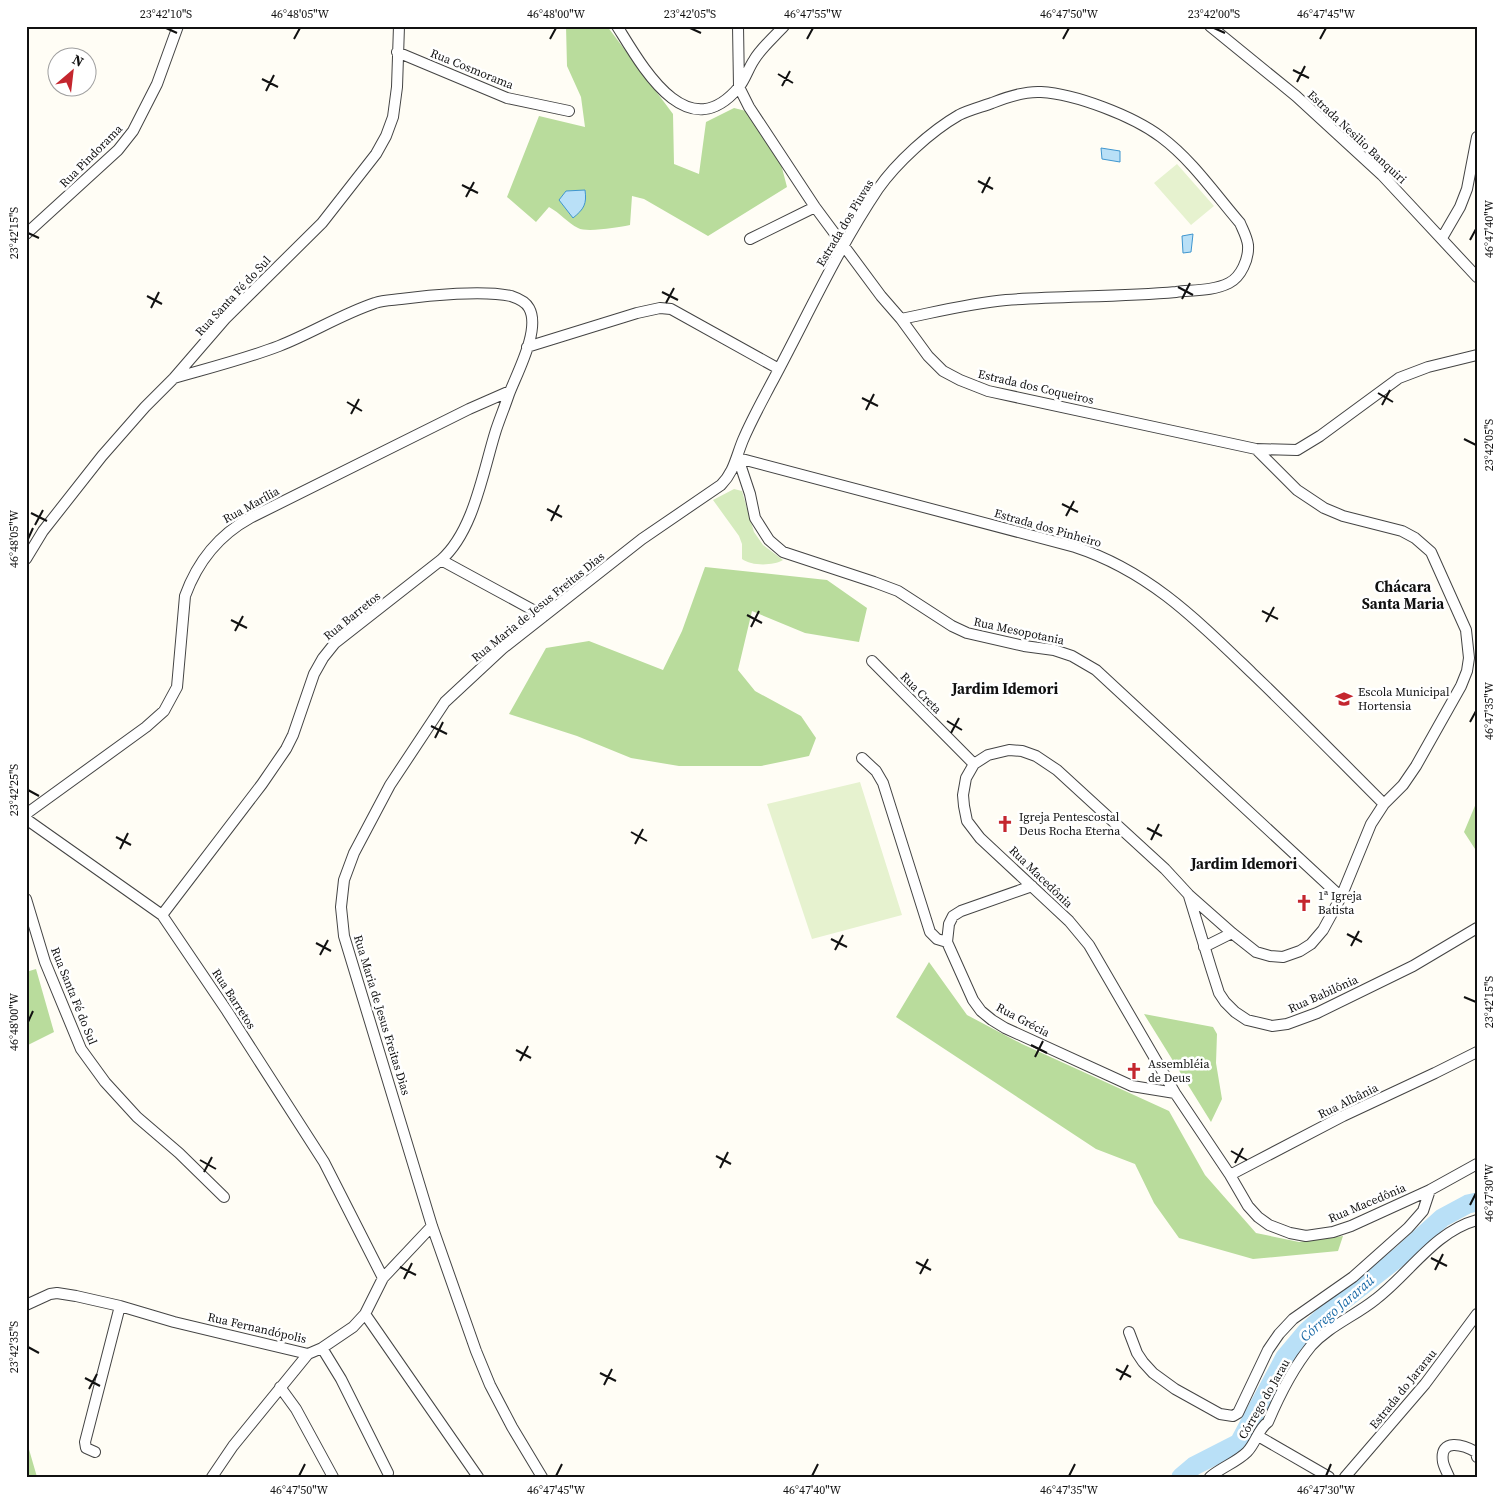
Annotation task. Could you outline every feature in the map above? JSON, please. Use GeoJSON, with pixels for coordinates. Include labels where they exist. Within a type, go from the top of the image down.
{"type":"FeatureCollection","features":[{"type":"Feature","properties":{"kind":"street","name":"Rua Pindorama"},"geometry":{"type":"LineString","coordinates":[[26,234],[118,150],[133,131],[157,84],[178,26]]}},
{"type":"Feature","properties":{"kind":"street","name":"Rua Santa Fé do Sul"},"geometry":{"type":"LineString","coordinates":[[26,559],[43,531],[102,456],[226,319],[322,223],[376,154],[386,136],[393,117],[397,87],[399,26]]}},
{"type":"Feature","properties":{"kind":"street"},"geometry":{"type":"LineString","coordinates":[[617,26],[651,79],[676,103],[696,109],[710,109],[720,104],[739,87],[755,59],[784,26]]}},
{"type":"Feature","properties":{"kind":"street","name":"Estrada dos Coqueiros"},"geometry":{"type":"LineString","coordinates":[[738,26],[739,87],[749,107],[815,207],[881,296],[901,319],[928,356],[943,371],[960,380],[988,391],[1256,449],[1297,450],[1320,436],[1399,378],[1428,367],[1477,355]]}},
{"type":"Feature","properties":{"kind":"street","name":"Estrada Nesilio Banquiri"},"geometry":{"type":"LineString","coordinates":[[1210,26],[1296,96],[1382,175],[1477,277]]}},
{"type":"Feature","properties":{"kind":"street","name":"Rua Cosmorama"},"geometry":{"type":"LineString","coordinates":[[397,52],[507,98],[569,111]]}},
{"type":"Feature","properties":{"kind":"street","name":"Estrada dos Piuvas"},"geometry":{"type":"LineString","coordinates":[[738,458],[742,442],[779,369],[844,245],[879,188],[901,161],[925,140],[959,115],[1000,100],[1022,94],[1040,92],[1086,101],[1123,116],[1161,136],[1187,160],[1240,224],[1248,245],[1245,262],[1238,275],[1229,283],[1211,288],[1129,296],[1005,300],[967,305],[901,319]]}},
{"type":"Feature","properties":{"kind":"street"},"geometry":{"type":"LineString","coordinates":[[1442,238],[1472,189],[1477,137]]}},
{"type":"Feature","properties":{"kind":"street"},"geometry":{"type":"LineString","coordinates":[[750,239],[815,207]]}},
{"type":"Feature","properties":{"kind":"street","name":"Rua Barretos"},"geometry":{"type":"LineString","coordinates":[[174,378],[280,346],[346,314],[378,302],[416,297],[482,294],[511,296],[522,300],[528,306],[532,315],[532,332],[462,534],[449,554],[335,643],[322,658],[314,674],[294,735],[286,749],[262,784],[162,915],[200,970],[324,1162],[383,1278]]}},
{"type":"Feature","properties":{"kind":"street"},"geometry":{"type":"LineString","coordinates":[[527,347],[637,313],[665,307],[779,369]]}},
{"type":"Feature","properties":{"kind":"street","name":"Rua Marília"},"geometry":{"type":"LineString","coordinates":[[26,814],[146,727],[164,711],[177,687],[183,612],[190,582],[210,552],[226,533],[233,527],[266,510],[469,409],[510,391]]}},
{"type":"Feature","properties":{"kind":"street"},"geometry":{"type":"LineString","coordinates":[[974,764],[988,755],[1009,750],[1022,750],[1036,756],[1057,770],[1164,869],[1189,895],[1256,952],[1270,956],[1283,956],[1300,951],[1311,944],[1323,930],[1341,897],[1371,824],[1384,804],[1403,785],[1416,766],[1461,686],[1467,671],[1469,658],[1466,630],[1431,552],[1425,545],[1402,531],[1344,516],[1324,508],[1297,490],[1256,449]]}},
{"type":"Feature","properties":{"kind":"street","name":"Rua Maria de Jesus Freitas Dias"},"geometry":{"type":"LineString","coordinates":[[542,1477],[512,1427],[490,1385],[476,1351],[432,1226],[344,936],[341,908],[344,880],[354,853],[377,809],[413,749],[445,702],[502,649],[642,539],[721,485],[727,479],[738,458]]}},
{"type":"Feature","properties":{"kind":"street","name":"Estrada dos Pinheiro"},"geometry":{"type":"LineString","coordinates":[[738,458],[1075,547],[1104,557],[1130,570],[1199,622],[1384,804]]}},
{"type":"Feature","properties":{"kind":"street","name":"Rua Mesopotania"},"geometry":{"type":"LineString","coordinates":[[738,458],[750,494],[755,518],[769,540],[783,552],[898,591],[952,626],[967,633],[1024,646],[1054,650],[1072,656],[1096,670],[1341,897]]}},
{"type":"Feature","properties":{"kind":"street"},"geometry":{"type":"LineString","coordinates":[[441,560],[544,616]]}},
{"type":"Feature","properties":{"kind":"street","name":"Rua Creta"},"geometry":{"type":"LineString","coordinates":[[872,661],[974,764]]}},
{"type":"Feature","properties":{"kind":"street"},"geometry":{"type":"LineString","coordinates":[[862,758],[876,771],[883,783],[930,932],[937,939],[947,942],[949,924],[953,916],[961,911],[1032,886]]}},
{"type":"Feature","properties":{"kind":"street","name":"Rua Macedônia"},"geometry":{"type":"LineString","coordinates":[[974,764],[966,778],[963,795],[967,821],[980,838],[1069,921],[1089,945],[1175,1093],[1230,1174],[1248,1206],[1258,1217],[1269,1225],[1290,1233],[1306,1236],[1333,1232],[1351,1226],[1430,1190],[1477,1164]]}},
{"type":"Feature","properties":{"kind":"street"},"geometry":{"type":"LineString","coordinates":[[26,819],[162,915]]}},
{"type":"Feature","properties":{"kind":"street","name":"Rua Babilônia"},"geometry":{"type":"LineString","coordinates":[[1189,895],[1219,993],[1225,1002],[1246,1020],[1272,1026],[1287,1024],[1317,1013],[1413,966],[1477,928]]}},
{"type":"Feature","properties":{"kind":"street","name":"Rua Santa Fé do Sul"},"geometry":{"type":"LineString","coordinates":[[26,899],[45,962],[81,1049],[105,1082],[137,1117],[179,1153],[224,1197]]}},
{"type":"Feature","properties":{"kind":"street"},"geometry":{"type":"LineString","coordinates":[[1204,947],[1232,933]]}},
{"type":"Feature","properties":{"kind":"street","name":"Rua Grécia"},"geometry":{"type":"LineString","coordinates":[[947,942],[973,1000],[981,1011],[992,1020],[1005,1028],[1132,1086],[1175,1093]]}},
{"type":"Feature","properties":{"kind":"street","name":"Rua Albânia"},"geometry":{"type":"LineString","coordinates":[[1230,1174],[1343,1116],[1477,1052]]}},
{"type":"Feature","properties":{"kind":"street"},"geometry":{"type":"LineString","coordinates":[[1129,1332],[1143,1362],[1153,1373],[1175,1389],[1220,1414],[1233,1416],[1238,1413],[1268,1350],[1279,1334],[1293,1318],[1353,1277],[1408,1228],[1423,1211],[1430,1190]]}},
{"type":"Feature","properties":{"kind":"street","name":"Córrego do Jarau"},"geometry":{"type":"LineString","coordinates":[[1210,1477],[1247,1452],[1254,1444],[1263,1425],[1268,1422],[1282,1391],[1305,1354],[1320,1337],[1388,1290],[1426,1251],[1446,1235],[1460,1226],[1477,1220]]}},
{"type":"Feature","properties":{"kind":"street","name":"Rua Fernandópolis"},"geometry":{"type":"LineString","coordinates":[[26,1305],[41,1297],[57,1293],[76,1296],[308,1354],[322,1348],[354,1327],[365,1314],[383,1278],[432,1226]]}},
{"type":"Feature","properties":{"kind":"street"},"geometry":{"type":"LineString","coordinates":[[95,1452],[86,1448],[84,1442],[120,1306]]}},
{"type":"Feature","properties":{"kind":"street"},"geometry":{"type":"LineString","coordinates":[[365,1314],[478,1477]]}},
{"type":"Feature","properties":{"kind":"street","name":"Estrada do Jararau"},"geometry":{"type":"LineString","coordinates":[[1345,1477],[1414,1397],[1477,1314]]}},
{"type":"Feature","properties":{"kind":"street"},"geometry":{"type":"LineString","coordinates":[[322,1348],[341,1379],[388,1473]]}},
{"type":"Feature","properties":{"kind":"street"},"geometry":{"type":"LineString","coordinates":[[212,1477],[233,1446],[308,1354]]}},
{"type":"Feature","properties":{"kind":"street"},"geometry":{"type":"LineString","coordinates":[[280,1387],[296,1409],[333,1477]]}},
{"type":"Feature","properties":{"kind":"street"},"geometry":{"type":"LineString","coordinates":[[1258,1436],[1329,1477]]}},
{"type":"Feature","properties":{"kind":"street"},"geometry":{"type":"LineString","coordinates":[[1449,1477],[1443,1462],[1443,1452],[1448,1446],[1452,1444],[1461,1445],[1476,1452],[1477,1457]]}},
{"type":"Feature","properties":{"kind":"green space"},"geometry":{"type":"Polygon","coordinates":[[[566,26],[607,26],[673,114],[674,164],[699,174],[706,122],[734,108],[746,111],[781,164],[787,187],[708,236],[644,199],[632,196],[630,225],[603,229],[582,229],[574,226],[549,207],[536,222],[507,197],[539,116],[585,127],[581,97],[567,66],[566,26]]]}},
{"type":"Feature","properties":{"kind":"green space"},"geometry":{"type":"Polygon","coordinates":[[[1177,164],[1214,206],[1191,225],[1154,183],[1177,164]]]}},
{"type":"Feature","properties":{"kind":"green space"},"geometry":{"type":"Polygon","coordinates":[[[734,489],[742,491],[754,532],[763,545],[783,560],[762,564],[751,563],[742,559],[742,544],[739,536],[713,500],[734,489]]]}},
{"type":"Feature","properties":{"kind":"green space"},"geometry":{"type":"Polygon","coordinates":[[[705,567],[827,580],[867,608],[859,642],[805,633],[752,611],[738,670],[755,691],[801,716],[816,738],[809,756],[761,766],[679,766],[631,758],[577,736],[509,714],[546,648],[589,641],[663,670],[682,631],[705,567]]]}},
{"type":"Feature","properties":{"kind":"green space"},"geometry":{"type":"Polygon","coordinates":[[[860,782],[902,915],[812,939],[767,804],[860,782]]]}},
{"type":"Feature","properties":{"kind":"green space"},"geometry":{"type":"Polygon","coordinates":[[[1477,801],[1477,852],[1464,832],[1477,801]]]}},
{"type":"Feature","properties":{"kind":"green space"},"geometry":{"type":"Polygon","coordinates":[[[929,962],[967,1015],[1022,1044],[1169,1111],[1205,1175],[1256,1233],[1299,1242],[1343,1236],[1338,1251],[1253,1259],[1179,1238],[1154,1203],[1135,1164],[1096,1149],[896,1017],[929,962]]]}},
{"type":"Feature","properties":{"kind":"green space"},"geometry":{"type":"Polygon","coordinates":[[[36,969],[54,1032],[26,1046],[26,972],[36,969]]]}},
{"type":"Feature","properties":{"kind":"green space"},"geometry":{"type":"Polygon","coordinates":[[[1144,1014],[1213,1027],[1217,1034],[1216,1063],[1222,1099],[1211,1122],[1144,1014]]]}},
{"type":"Feature","properties":{"kind":"green space"},"geometry":{"type":"Polygon","coordinates":[[[26,1439],[37,1477],[26,1477],[26,1439]]]}},
{"type":"Feature","properties":{"kind":"water"},"geometry":{"type":"Polygon","coordinates":[[[1101,148],[1120,151],[1120,162],[1102,159],[1101,148]]]}},
{"type":"Feature","properties":{"kind":"water"},"geometry":{"type":"Polygon","coordinates":[[[585,190],[586,199],[584,206],[573,218],[559,200],[566,191],[585,190]]]}},
{"type":"Feature","properties":{"kind":"water"},"geometry":{"type":"Polygon","coordinates":[[[1193,234],[1191,252],[1183,253],[1182,236],[1193,234]]]}},
{"type":"Feature","properties":{"kind":"waterway","name":"Córrego Jararaú"},"geometry":{"type":"LineString","coordinates":[[1181,1477],[1194,1466],[1239,1443],[1285,1357],[1306,1332],[1399,1257],[1442,1218],[1468,1204],[1477,1202]]}},
{"type":"Feature","properties":{"kind":"place","name":"Escola Municipal Hortensia"},"geometry":{"type":"Point","coordinates":[1344,699]}},
{"type":"Feature","properties":{"kind":"place","name":"Igreja Pentescostal Deus Rocha Eterna"},"geometry":{"type":"Point","coordinates":[1005,824]}},
{"type":"Feature","properties":{"kind":"place","name":"1ª Igreja Batista"},"geometry":{"type":"Point","coordinates":[1304,903]}},
{"type":"Feature","properties":{"kind":"place","name":"Assembléia de Deus"},"geometry":{"type":"Point","coordinates":[1134,1071]}},
{"type":"Feature","properties":{"kind":"district","name":"Chácara Santa Maria"},"geometry":{"type":"Point","coordinates":[1403,594]}},
{"type":"Feature","properties":{"kind":"district","name":"Jardim Idemori"},"geometry":{"type":"Point","coordinates":[1005,688]}},
{"type":"Feature","properties":{"kind":"district","name":"Jardim Idemori"},"geometry":{"type":"Point","coordinates":[1244,863]}}]}
